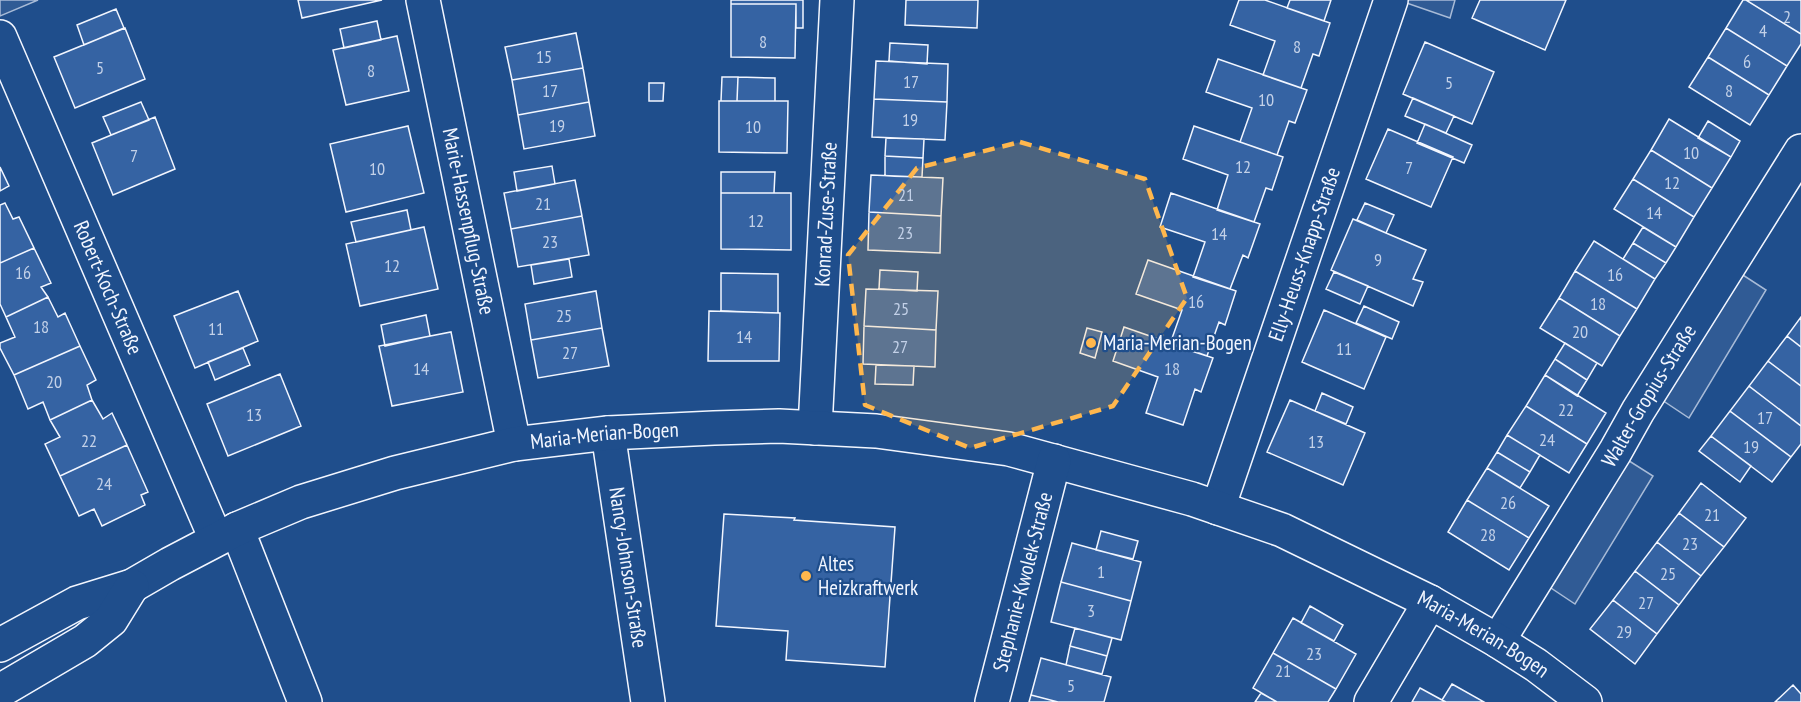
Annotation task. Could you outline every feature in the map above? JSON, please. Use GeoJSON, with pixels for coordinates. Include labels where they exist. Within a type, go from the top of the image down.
{"type":"FeatureCollection","features":[{"type":"Feature","properties":{"kind":"street","name":"Marie-Hassenpflug-Straße"},"geometry":{"type":"LineString","coordinates":[[423,0],[514,444]]}},
{"type":"Feature","properties":{"kind":"street","name":"Konrad-Zuse-Straße"},"geometry":{"type":"LineString","coordinates":[[815,428],[837,0]]}},
{"type":"Feature","properties":{"kind":"street","name":"Elly-Heuss-Knapp-Straße"},"geometry":{"type":"LineString","coordinates":[[1218,508],[1391,0]]}},
{"type":"Feature","properties":{"kind":"street","name":"Robert-Koch-Straße"},"geometry":{"type":"LineString","coordinates":[[0,37],[226,534]]}},
{"type":"Feature","properties":{"kind":"street","name":"Walter-Gropius-Straße"},"geometry":{"type":"LineString","coordinates":[[1498,641],[1638,411],[1801,151]]}},
{"type":"Feature","properties":{"kind":"street","name":"Maria-Merian-Bogen"},"geometry":{"type":"LineString","coordinates":[[0,645],[77,603],[132,586],[226,534],[301,502],[395,473],[514,444],[608,433],[779,426],[876,431],[1010,449],[1192,499],[1282,530],[1430,602],[1536,665],[1585,702]]}},
{"type":"Feature","properties":{"kind":"street","name":"Nancy-Johnson-Straße"},"geometry":{"type":"LineString","coordinates":[[608,433],[648,702]]}},
{"type":"Feature","properties":{"kind":"street","name":"Stephanie-Kwolek-Straße"},"geometry":{"type":"LineString","coordinates":[[992,702],[1054,461]]}},
{"type":"Feature","properties":{"kind":"street"},"geometry":{"type":"LineString","coordinates":[[226,534],[305,702]]}},
{"type":"Feature","properties":{"kind":"street","name":"Maria-Merian-Bogen"},"geometry":{"type":"LineString","coordinates":[[0,691],[85,641],[111,620],[132,586]]}},
{"type":"Feature","properties":{"kind":"street"},"geometry":{"type":"LineString","coordinates":[[1371,702],[1430,602]]}},
{"type":"Feature","properties":{"kind":"highlighted area"},"geometry":{"type":"Polygon","coordinates":[[[1020,142],[1145,179],[1187,298],[1113,406],[970,448],[865,405],[848,255],[917,168],[1020,142]]]}},
{"type":"Feature","properties":{"kind":"shaded area"},"geometry":{"type":"Polygon","coordinates":[[[0,0],[38,0],[0,16],[0,0]]]}},
{"type":"Feature","properties":{"kind":"shaded area"},"geometry":{"type":"Polygon","coordinates":[[[1398,0],[1455,0],[1450,18],[1398,0]]]}},
{"type":"Feature","properties":{"kind":"shaded area"},"geometry":{"type":"Polygon","coordinates":[[[1729,266],[1766,290],[1689,418],[1650,392],[1729,266]]]}},
{"type":"Feature","properties":{"kind":"shaded area"},"geometry":{"type":"Polygon","coordinates":[[[1615,452],[1653,476],[1575,604],[1536,578],[1615,452]]]}},
{"type":"Feature","properties":{"kind":"building"},"geometry":{"type":"Polygon","coordinates":[[[298,0],[382,0],[302,18],[298,0]]]}},
{"type":"Feature","properties":{"kind":"building"},"geometry":{"type":"Polygon","coordinates":[[[731,0],[803,0],[803,28],[796,28],[796,4],[731,4],[731,0]]]}},
{"type":"Feature","properties":{"kind":"building"},"geometry":{"type":"Polygon","coordinates":[[[906,0],[978,0],[977,28],[905,25],[906,0]]]}},
{"type":"Feature","properties":{"kind":"building"},"geometry":{"type":"Polygon","coordinates":[[[1239,0],[1265,0],[1330,23],[1319,56],[1313,54],[1301,88],[1263,75],[1275,41],[1230,25],[1239,0]]]}},
{"type":"Feature","properties":{"kind":"building"},"geometry":{"type":"Polygon","coordinates":[[[1290,0],[1331,0],[1324,21],[1287,8],[1290,0]]]}},
{"type":"Feature","properties":{"kind":"building"},"geometry":{"type":"Polygon","coordinates":[[[1480,0],[1566,0],[1545,50],[1472,18],[1480,0]]]}},
{"type":"Feature","properties":{"kind":"building"},"geometry":{"type":"Polygon","coordinates":[[[1743,0],[1801,34],[1801,44],[1787,66],[1726,28],[1743,0]]]}},
{"type":"Feature","properties":{"kind":"building"},"geometry":{"type":"Polygon","coordinates":[[[1746,0],[1801,0],[1801,34],[1746,0]]]}},
{"type":"Feature","properties":{"kind":"building"},"geometry":{"type":"Polygon","coordinates":[[[731,4],[796,4],[795,58],[731,57],[731,4]]]}},
{"type":"Feature","properties":{"kind":"building"},"geometry":{"type":"Polygon","coordinates":[[[116,9],[124,28],[84,45],[77,25],[116,9]]]}},
{"type":"Feature","properties":{"kind":"building"},"geometry":{"type":"Polygon","coordinates":[[[377,21],[381,40],[344,48],[340,29],[377,21]]]}},
{"type":"Feature","properties":{"kind":"building"},"geometry":{"type":"Polygon","coordinates":[[[125,28],[145,79],[75,108],[54,57],[125,28]]]}},
{"type":"Feature","properties":{"kind":"building"},"geometry":{"type":"Polygon","coordinates":[[[1726,28],[1787,66],[1769,95],[1708,57],[1726,28]]]}},
{"type":"Feature","properties":{"kind":"building"},"geometry":{"type":"Polygon","coordinates":[[[576,33],[583,68],[512,80],[505,47],[576,33]]]}},
{"type":"Feature","properties":{"kind":"building"},"geometry":{"type":"Polygon","coordinates":[[[397,36],[409,91],[346,105],[333,50],[397,36]]]}},
{"type":"Feature","properties":{"kind":"building"},"geometry":{"type":"Polygon","coordinates":[[[1425,42],[1494,72],[1472,124],[1403,94],[1425,42]]]}},
{"type":"Feature","properties":{"kind":"building"},"geometry":{"type":"Polygon","coordinates":[[[890,43],[928,45],[927,64],[889,61],[890,43]]]}},
{"type":"Feature","properties":{"kind":"building"},"geometry":{"type":"Polygon","coordinates":[[[1708,57],[1769,95],[1750,125],[1689,87],[1708,57]]]}},
{"type":"Feature","properties":{"kind":"building"},"geometry":{"type":"Polygon","coordinates":[[[1218,59],[1307,90],[1295,123],[1289,121],[1277,155],[1240,142],[1252,108],[1206,92],[1218,59]]]}},
{"type":"Feature","properties":{"kind":"building"},"geometry":{"type":"Polygon","coordinates":[[[876,61],[948,64],[947,102],[874,99],[876,61]]]}},
{"type":"Feature","properties":{"kind":"building"},"geometry":{"type":"Polygon","coordinates":[[[583,68],[589,102],[518,115],[512,80],[583,68]]]}},
{"type":"Feature","properties":{"kind":"building"},"geometry":{"type":"Polygon","coordinates":[[[722,77],[738,77],[737,101],[721,101],[722,77]]]}},
{"type":"Feature","properties":{"kind":"building"},"geometry":{"type":"Polygon","coordinates":[[[738,77],[775,78],[775,101],[737,101],[738,77]]]}},
{"type":"Feature","properties":{"kind":"building"},"geometry":{"type":"Polygon","coordinates":[[[649,83],[664,83],[663,101],[649,101],[649,83]]]}},
{"type":"Feature","properties":{"kind":"building"},"geometry":{"type":"Polygon","coordinates":[[[1413,98],[1454,116],[1446,133],[1405,116],[1413,98]]]}},
{"type":"Feature","properties":{"kind":"building"},"geometry":{"type":"Polygon","coordinates":[[[874,99],[947,102],[945,140],[872,137],[874,99]]]}},
{"type":"Feature","properties":{"kind":"building"},"geometry":{"type":"Polygon","coordinates":[[[719,101],[788,101],[787,153],[719,152],[719,101]]]}},
{"type":"Feature","properties":{"kind":"building"},"geometry":{"type":"Polygon","coordinates":[[[141,102],[149,120],[111,135],[103,117],[141,102]]]}},
{"type":"Feature","properties":{"kind":"building"},"geometry":{"type":"Polygon","coordinates":[[[589,102],[595,136],[524,149],[518,115],[589,102]]]}},
{"type":"Feature","properties":{"kind":"building"},"geometry":{"type":"Polygon","coordinates":[[[155,117],[175,169],[113,195],[92,143],[155,117]]]}},
{"type":"Feature","properties":{"kind":"building"},"geometry":{"type":"Polygon","coordinates":[[[1669,119],[1731,157],[1712,188],[1651,150],[1669,119]]]}},
{"type":"Feature","properties":{"kind":"building"},"geometry":{"type":"Polygon","coordinates":[[[1708,121],[1740,141],[1731,157],[1698,138],[1708,121]]]}},
{"type":"Feature","properties":{"kind":"building"},"geometry":{"type":"Polygon","coordinates":[[[1425,124],[1472,145],[1464,163],[1417,143],[1425,124]]]}},
{"type":"Feature","properties":{"kind":"building"},"geometry":{"type":"Polygon","coordinates":[[[408,126],[424,193],[346,212],[330,144],[408,126]]]}},
{"type":"Feature","properties":{"kind":"building"},"geometry":{"type":"Polygon","coordinates":[[[1194,126],[1283,157],[1272,190],[1266,188],[1254,222],[1217,210],[1228,175],[1183,159],[1194,126]]]}},
{"type":"Feature","properties":{"kind":"building"},"geometry":{"type":"Polygon","coordinates":[[[1388,129],[1453,157],[1431,207],[1366,179],[1388,129]]]}},
{"type":"Feature","properties":{"kind":"building"},"geometry":{"type":"Polygon","coordinates":[[[886,138],[924,139],[923,158],[885,156],[886,138]]]}},
{"type":"Feature","properties":{"kind":"building"},"geometry":{"type":"Polygon","coordinates":[[[1651,150],[1712,188],[1694,217],[1633,179],[1651,150]]]}},
{"type":"Feature","properties":{"kind":"building"},"geometry":{"type":"Polygon","coordinates":[[[885,156],[923,158],[922,177],[885,176],[885,156]]]}},
{"type":"Feature","properties":{"kind":"building"},"geometry":{"type":"Polygon","coordinates":[[[552,166],[555,184],[517,191],[514,172],[552,166]]]}},
{"type":"Feature","properties":{"kind":"building"},"geometry":{"type":"Polygon","coordinates":[[[0,167],[9,186],[0,191],[0,167]]]}},
{"type":"Feature","properties":{"kind":"building"},"geometry":{"type":"Polygon","coordinates":[[[721,172],[775,172],[774,193],[721,193],[721,172]]]}},
{"type":"Feature","properties":{"kind":"building"},"geometry":{"type":"Polygon","coordinates":[[[871,175],[943,178],[941,216],[869,212],[871,175]]]}},
{"type":"Feature","properties":{"kind":"building"},"geometry":{"type":"Polygon","coordinates":[[[1633,179],[1694,217],[1676,247],[1614,209],[1633,179]]]}},
{"type":"Feature","properties":{"kind":"building"},"geometry":{"type":"Polygon","coordinates":[[[575,180],[582,216],[511,229],[504,193],[575,180]]]}},
{"type":"Feature","properties":{"kind":"building"},"geometry":{"type":"Polygon","coordinates":[[[721,193],[791,193],[791,250],[721,249],[721,193]]]}},
{"type":"Feature","properties":{"kind":"building"},"geometry":{"type":"Polygon","coordinates":[[[1171,193],[1260,224],[1248,258],[1243,255],[1230,289],[1193,277],[1205,242],[1160,227],[1171,193]]]}},
{"type":"Feature","properties":{"kind":"building"},"geometry":{"type":"Polygon","coordinates":[[[5,203],[13,219],[19,217],[34,248],[0,263],[0,205],[5,203]]]}},
{"type":"Feature","properties":{"kind":"building"},"geometry":{"type":"Polygon","coordinates":[[[1365,203],[1394,215],[1386,233],[1357,220],[1365,203]]]}},
{"type":"Feature","properties":{"kind":"building"},"geometry":{"type":"Polygon","coordinates":[[[407,210],[411,230],[356,242],[351,222],[407,210]]]}},
{"type":"Feature","properties":{"kind":"building"},"geometry":{"type":"Polygon","coordinates":[[[869,212],[941,216],[940,253],[868,250],[869,212]]]}},
{"type":"Feature","properties":{"kind":"building"},"geometry":{"type":"Polygon","coordinates":[[[582,216],[589,255],[518,267],[511,229],[582,216]]]}},
{"type":"Feature","properties":{"kind":"building"},"geometry":{"type":"Polygon","coordinates":[[[1353,219],[1426,250],[1413,279],[1423,282],[1413,306],[1331,270],[1353,219]]]}},
{"type":"Feature","properties":{"kind":"building"},"geometry":{"type":"Polygon","coordinates":[[[424,227],[438,289],[360,306],[346,244],[424,227]]]}},
{"type":"Feature","properties":{"kind":"building"},"geometry":{"type":"Polygon","coordinates":[[[1643,227],[1676,247],[1666,263],[1633,243],[1643,227]]]}},
{"type":"Feature","properties":{"kind":"building"},"geometry":{"type":"Polygon","coordinates":[[[1594,241],[1655,279],[1637,309],[1575,271],[1594,241]]]}},
{"type":"Feature","properties":{"kind":"building"},"geometry":{"type":"Polygon","coordinates":[[[1633,243],[1666,263],[1655,279],[1623,259],[1633,243]]]}},
{"type":"Feature","properties":{"kind":"building"},"geometry":{"type":"Polygon","coordinates":[[[34,248],[51,283],[41,287],[48,297],[6,317],[0,304],[0,263],[34,248]]]}},
{"type":"Feature","properties":{"kind":"building"},"geometry":{"type":"Polygon","coordinates":[[[569,259],[572,277],[534,284],[531,265],[569,259]]]}},
{"type":"Feature","properties":{"kind":"building"},"geometry":{"type":"Polygon","coordinates":[[[1148,260],[1236,291],[1225,325],[1219,322],[1207,356],[1170,344],[1182,310],[1136,294],[1148,260]]]}},
{"type":"Feature","properties":{"kind":"building"},"geometry":{"type":"Polygon","coordinates":[[[880,270],[918,272],[917,291],[879,289],[880,270]]]}},
{"type":"Feature","properties":{"kind":"building"},"geometry":{"type":"Polygon","coordinates":[[[1575,271],[1637,309],[1620,336],[1559,298],[1575,271]]]}},
{"type":"Feature","properties":{"kind":"building"},"geometry":{"type":"Polygon","coordinates":[[[1334,272],[1368,286],[1360,304],[1326,289],[1334,272]]]}},
{"type":"Feature","properties":{"kind":"building"},"geometry":{"type":"Polygon","coordinates":[[[721,273],[778,274],[778,313],[721,311],[721,273]]]}},
{"type":"Feature","properties":{"kind":"building"},"geometry":{"type":"Polygon","coordinates":[[[866,289],[938,291],[936,330],[864,326],[866,289]]]}},
{"type":"Feature","properties":{"kind":"building"},"geometry":{"type":"Polygon","coordinates":[[[238,291],[258,341],[195,368],[174,316],[238,291]]]}},
{"type":"Feature","properties":{"kind":"building"},"geometry":{"type":"Polygon","coordinates":[[[596,291],[602,328],[531,340],[525,304],[596,291]]]}},
{"type":"Feature","properties":{"kind":"building"},"geometry":{"type":"Polygon","coordinates":[[[48,297],[58,317],[65,313],[80,346],[14,375],[0,348],[0,343],[15,337],[6,317],[48,297]]]}},
{"type":"Feature","properties":{"kind":"building"},"geometry":{"type":"Polygon","coordinates":[[[1559,298],[1620,336],[1602,366],[1540,328],[1559,298]]]}},
{"type":"Feature","properties":{"kind":"building"},"geometry":{"type":"Polygon","coordinates":[[[1364,306],[1399,322],[1392,339],[1356,323],[1364,306]]]}},
{"type":"Feature","properties":{"kind":"building"},"geometry":{"type":"Polygon","coordinates":[[[1324,310],[1386,337],[1364,389],[1302,362],[1324,310]]]}},
{"type":"Feature","properties":{"kind":"building"},"geometry":{"type":"Polygon","coordinates":[[[709,311],[780,313],[779,361],[708,361],[709,311]]]}},
{"type":"Feature","properties":{"kind":"building"},"geometry":{"type":"Polygon","coordinates":[[[426,315],[430,336],[385,346],[381,325],[426,315]]]}},
{"type":"Feature","properties":{"kind":"building"},"geometry":{"type":"Polygon","coordinates":[[[1801,317],[1801,347],[1787,336],[1801,317]]]}},
{"type":"Feature","properties":{"kind":"building"},"geometry":{"type":"Polygon","coordinates":[[[864,326],[936,330],[935,367],[863,364],[864,326]]]}},
{"type":"Feature","properties":{"kind":"building"},"geometry":{"type":"Polygon","coordinates":[[[1124,327],[1213,358],[1201,392],[1195,389],[1183,425],[1146,413],[1158,377],[1113,361],[1124,327]]]}},
{"type":"Feature","properties":{"kind":"building"},"geometry":{"type":"Polygon","coordinates":[[[602,328],[609,366],[538,378],[531,340],[602,328]]]}},
{"type":"Feature","properties":{"kind":"building","name":"Maria-Merian-Bogen"},"geometry":{"type":"Polygon","coordinates":[[[1087,328],[1102,332],[1095,358],[1080,353],[1087,328]]]}},
{"type":"Feature","properties":{"kind":"building"},"geometry":{"type":"Polygon","coordinates":[[[451,332],[463,392],[392,406],[379,346],[451,332]]]}},
{"type":"Feature","properties":{"kind":"building"},"geometry":{"type":"Polygon","coordinates":[[[1787,336],[1801,347],[1801,386],[1768,361],[1787,336]]]}},
{"type":"Feature","properties":{"kind":"building"},"geometry":{"type":"Polygon","coordinates":[[[1565,343],[1597,363],[1587,380],[1555,359],[1565,343]]]}},
{"type":"Feature","properties":{"kind":"building"},"geometry":{"type":"Polygon","coordinates":[[[80,346],[96,380],[87,385],[92,400],[50,420],[43,402],[28,409],[14,375],[80,346]]]}},
{"type":"Feature","properties":{"kind":"building"},"geometry":{"type":"Polygon","coordinates":[[[243,348],[250,365],[215,380],[208,362],[243,348]]]}},
{"type":"Feature","properties":{"kind":"building"},"geometry":{"type":"Polygon","coordinates":[[[1555,359],[1587,380],[1577,396],[1545,375],[1555,359]]]}},
{"type":"Feature","properties":{"kind":"building"},"geometry":{"type":"Polygon","coordinates":[[[1768,361],[1801,386],[1801,426],[1749,386],[1768,361]]]}},
{"type":"Feature","properties":{"kind":"building"},"geometry":{"type":"Polygon","coordinates":[[[876,365],[914,366],[913,385],[875,384],[876,365]]]}},
{"type":"Feature","properties":{"kind":"building"},"geometry":{"type":"Polygon","coordinates":[[[280,374],[301,426],[228,456],[207,404],[280,374]]]}},
{"type":"Feature","properties":{"kind":"building"},"geometry":{"type":"Polygon","coordinates":[[[1545,375],[1606,413],[1587,444],[1526,406],[1545,375]]]}},
{"type":"Feature","properties":{"kind":"building"},"geometry":{"type":"Polygon","coordinates":[[[1749,386],[1801,426],[1801,444],[1791,457],[1730,411],[1749,386]]]}},
{"type":"Feature","properties":{"kind":"building"},"geometry":{"type":"Polygon","coordinates":[[[1322,393],[1353,407],[1346,424],[1315,411],[1322,393]]]}},
{"type":"Feature","properties":{"kind":"building"},"geometry":{"type":"Polygon","coordinates":[[[92,400],[103,419],[112,413],[127,445],[60,476],[45,444],[60,437],[50,420],[92,400]]]}},
{"type":"Feature","properties":{"kind":"building"},"geometry":{"type":"Polygon","coordinates":[[[1290,400],[1365,433],[1343,485],[1267,452],[1290,400]]]}},
{"type":"Feature","properties":{"kind":"building"},"geometry":{"type":"Polygon","coordinates":[[[1526,406],[1587,444],[1569,473],[1507,435],[1526,406]]]}},
{"type":"Feature","properties":{"kind":"building"},"geometry":{"type":"Polygon","coordinates":[[[1730,411],[1791,457],[1772,482],[1711,436],[1730,411]]]}},
{"type":"Feature","properties":{"kind":"building"},"geometry":{"type":"Polygon","coordinates":[[[1507,435],[1540,455],[1530,472],[1497,452],[1507,435]]]}},
{"type":"Feature","properties":{"kind":"building"},"geometry":{"type":"Polygon","coordinates":[[[1711,436],[1751,466],[1740,482],[1699,451],[1711,436]]]}},
{"type":"Feature","properties":{"kind":"building"},"geometry":{"type":"Polygon","coordinates":[[[127,445],[148,492],[141,495],[145,505],[102,526],[94,509],[79,516],[60,476],[127,445]]]}},
{"type":"Feature","properties":{"kind":"building"},"geometry":{"type":"Polygon","coordinates":[[[1497,452],[1530,472],[1520,488],[1487,468],[1497,452]]]}},
{"type":"Feature","properties":{"kind":"building"},"geometry":{"type":"Polygon","coordinates":[[[1487,468],[1549,506],[1529,538],[1467,500],[1487,468]]]}},
{"type":"Feature","properties":{"kind":"building"},"geometry":{"type":"Polygon","coordinates":[[[1701,483],[1746,518],[1724,547],[1679,513],[1701,483]]]}},
{"type":"Feature","properties":{"kind":"building"},"geometry":{"type":"Polygon","coordinates":[[[1467,500],[1529,538],[1509,570],[1448,532],[1467,500]]]}},
{"type":"Feature","properties":{"kind":"building"},"geometry":{"type":"Polygon","coordinates":[[[1679,513],[1724,547],[1701,576],[1657,542],[1679,513]]]}},
{"type":"Feature","properties":{"kind":"building","name":"Altes Heizkraftwerk"},"geometry":{"type":"Polygon","coordinates":[[[724,514],[895,527],[885,667],[786,660],[788,631],[716,626],[724,514]]]}},
{"type":"Feature","properties":{"kind":"building"},"geometry":{"type":"Polygon","coordinates":[[[1101,531],[1138,541],[1133,559],[1096,550],[1101,531]]]}},
{"type":"Feature","properties":{"kind":"building"},"geometry":{"type":"Polygon","coordinates":[[[1657,542],[1701,576],[1679,605],[1635,571],[1657,542]]]}},
{"type":"Feature","properties":{"kind":"building"},"geometry":{"type":"Polygon","coordinates":[[[1072,543],[1141,562],[1131,601],[1061,582],[1072,543]]]}},
{"type":"Feature","properties":{"kind":"building"},"geometry":{"type":"Polygon","coordinates":[[[1635,571],[1679,605],[1657,634],[1613,600],[1635,571]]]}},
{"type":"Feature","properties":{"kind":"building"},"geometry":{"type":"Polygon","coordinates":[[[1061,582],[1131,601],[1121,640],[1051,622],[1061,582]]]}},
{"type":"Feature","properties":{"kind":"building"},"geometry":{"type":"Polygon","coordinates":[[[1613,600],[1657,634],[1635,664],[1590,629],[1613,600]]]}},
{"type":"Feature","properties":{"kind":"building"},"geometry":{"type":"Polygon","coordinates":[[[1310,606],[1343,625],[1334,641],[1301,623],[1310,606]]]}},
{"type":"Feature","properties":{"kind":"building"},"geometry":{"type":"Polygon","coordinates":[[[1293,618],[1356,654],[1336,689],[1273,653],[1293,618]]]}},
{"type":"Feature","properties":{"kind":"building"},"geometry":{"type":"Polygon","coordinates":[[[1075,628],[1112,638],[1107,656],[1070,646],[1075,628]]]}},
{"type":"Feature","properties":{"kind":"building"},"geometry":{"type":"Polygon","coordinates":[[[1070,646],[1107,656],[1102,674],[1066,665],[1070,646]]]}},
{"type":"Feature","properties":{"kind":"building"},"geometry":{"type":"Polygon","coordinates":[[[1273,653],[1336,689],[1328,702],[1277,702],[1253,688],[1273,653]]]}},
{"type":"Feature","properties":{"kind":"building"},"geometry":{"type":"Polygon","coordinates":[[[1041,658],[1111,677],[1104,702],[1058,702],[1031,695],[1041,658]]]}},
{"type":"Feature","properties":{"kind":"building"},"geometry":{"type":"Polygon","coordinates":[[[1452,684],[1484,702],[1446,702],[1442,700],[1452,684]]]}},
{"type":"Feature","properties":{"kind":"building"},"geometry":{"type":"Polygon","coordinates":[[[1793,685],[1801,694],[1801,702],[1775,702],[1793,685]]]}},
{"type":"Feature","properties":{"kind":"building"},"geometry":{"type":"Polygon","coordinates":[[[1420,688],[1442,700],[1446,702],[1412,702],[1420,688]]]}},
{"type":"Feature","properties":{"kind":"building"},"geometry":{"type":"Polygon","coordinates":[[[1261,693],[1277,702],[1255,702],[1261,693]]]}},
{"type":"Feature","properties":{"kind":"building"},"geometry":{"type":"Polygon","coordinates":[[[1031,695],[1058,702],[1029,702],[1031,695]]]}},
{"type":"Feature","properties":{"kind":"place","name":"Maria-Merian-Bogen"},"geometry":{"type":"Point","coordinates":[1091,343]}},
{"type":"Feature","properties":{"kind":"place","name":"Altes Heizkraftwerk"},"geometry":{"type":"Point","coordinates":[806,576]}}]}
